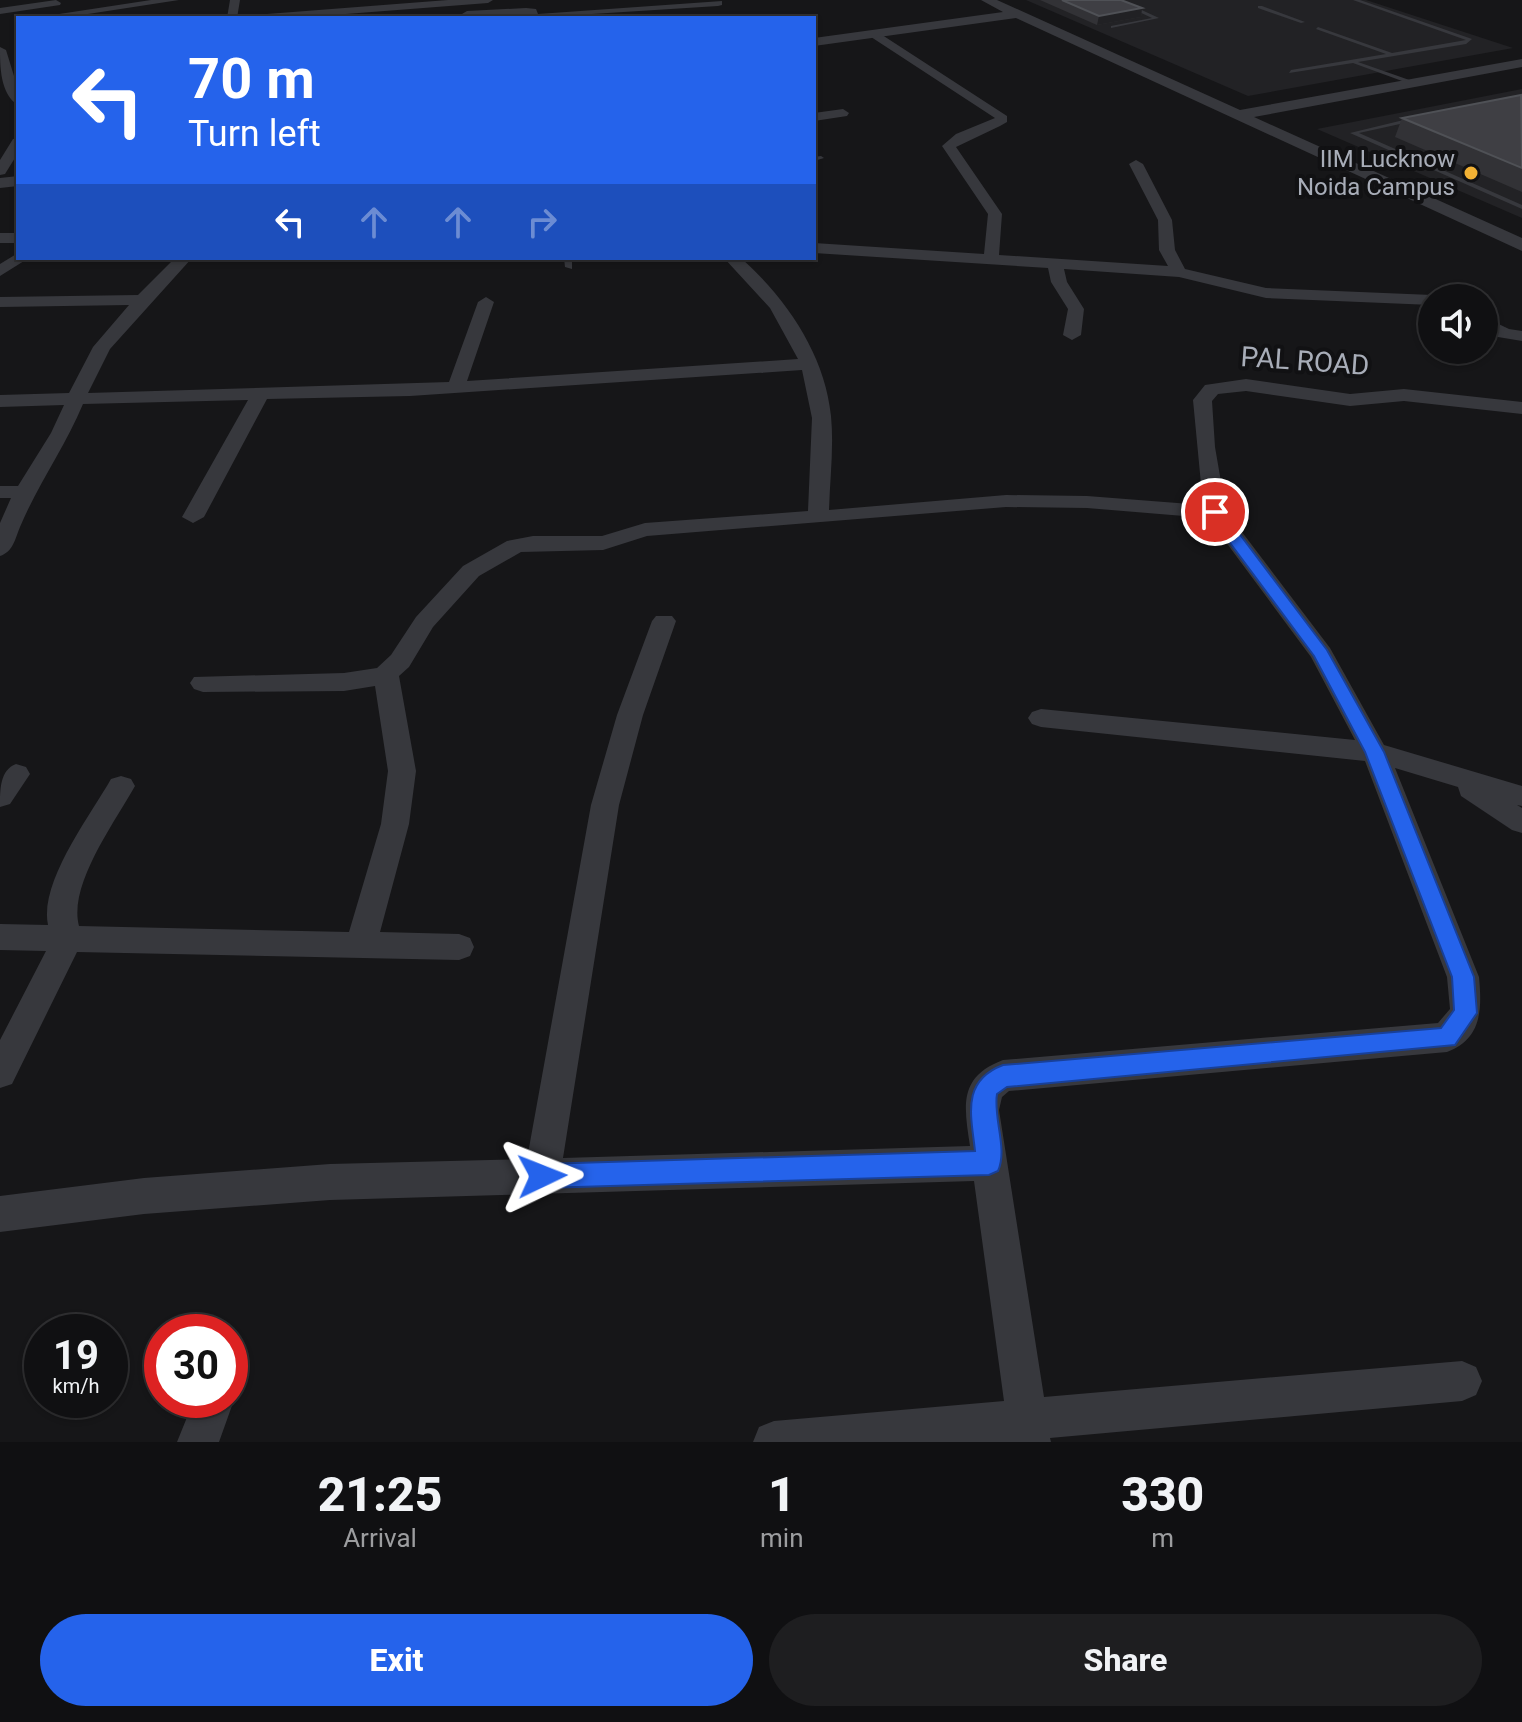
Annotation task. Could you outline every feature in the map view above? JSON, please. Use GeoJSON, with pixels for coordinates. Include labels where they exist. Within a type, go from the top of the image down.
{"type":"FeatureCollection","features":[{"type":"Feature","properties":{"kind":"street"},"geometry":{"type":"LineString","coordinates":[[466,9],[488,0]]}},
{"type":"Feature","properties":{"kind":"street"},"geometry":{"type":"LineString","coordinates":[[987,0],[1014,7],[1260,118],[1522,245]]}},
{"type":"Feature","properties":{"kind":"street"},"geometry":{"type":"LineString","coordinates":[[0,11],[170,1]]}},
{"type":"Feature","properties":{"kind":"street"},"geometry":{"type":"LineString","coordinates":[[632,16],[717,2]]}},
{"type":"Feature","properties":{"kind":"street"},"geometry":{"type":"LineString","coordinates":[[46,16],[82,7]]}},
{"type":"Feature","properties":{"kind":"street"},"geometry":{"type":"LineString","coordinates":[[816,42],[1014,7],[1237,115],[1284,121],[1508,220]]}},
{"type":"Feature","properties":{"kind":"street"},"geometry":{"type":"LineString","coordinates":[[291,16],[364,9],[532,12],[660,10]]}},
{"type":"Feature","properties":{"kind":"street"},"geometry":{"type":"LineString","coordinates":[[872,33],[1001,116],[1002,119],[995,124],[965,133],[949,146],[995,214],[991,258]]}},
{"type":"Feature","properties":{"kind":"street"},"geometry":{"type":"LineString","coordinates":[[3,44],[9,83],[16,97]]}},
{"type":"Feature","properties":{"kind":"street"},"geometry":{"type":"LineString","coordinates":[[1260,118],[1413,83],[1522,63]]}},
{"type":"Feature","properties":{"kind":"street"},"geometry":{"type":"LineString","coordinates":[[1284,121],[1522,75]]}},
{"type":"Feature","properties":{"kind":"street"},"geometry":{"type":"LineString","coordinates":[[816,117],[843,113]]}},
{"type":"Feature","properties":{"kind":"street"},"geometry":{"type":"LineString","coordinates":[[0,171],[12,149]]}},
{"type":"Feature","properties":{"kind":"street"},"geometry":{"type":"LineString","coordinates":[[1136,164],[1165,220],[1167,250],[1179,272]]}},
{"type":"Feature","properties":{"kind":"street"},"geometry":{"type":"LineString","coordinates":[[816,248],[1179,272],[1266,293],[1418,299]]}},
{"type":"Feature","properties":{"kind":"street"},"geometry":{"type":"LineString","coordinates":[[0,549],[24,492],[61,433],[102,347],[182,260]]}},
{"type":"Feature","properties":{"kind":"street"},"geometry":{"type":"LineString","coordinates":[[734,260],[788,324],[811,364],[820,408],[818,517]]}},
{"type":"Feature","properties":{"kind":"street"},"geometry":{"type":"LineString","coordinates":[[1055,263],[1059,282],[1076,309],[1072,335]]}},
{"type":"Feature","properties":{"kind":"street"},"geometry":{"type":"LineString","coordinates":[[0,302],[142,300]]}},
{"type":"Feature","properties":{"kind":"street"},"geometry":{"type":"LineString","coordinates":[[456,387],[486,302]]}},
{"type":"Feature","properties":{"kind":"street"},"geometry":{"type":"LineString","coordinates":[[1513,335],[1522,358]]}},
{"type":"Feature","properties":{"kind":"street"},"geometry":{"type":"LineString","coordinates":[[0,401],[456,387],[811,364]]}},
{"type":"Feature","properties":{"kind":"street","name":"PAL ROAD"},"geometry":{"type":"LineString","coordinates":[[989,1163],[982,1110],[986,1088],[1003,1076],[1447,1037],[1466,1013],[1463,977],[1375,752],[1321,654],[1215,512],[1205,447],[1202,400],[1212,389],[1246,385],[1350,400],[1404,395],[1522,408]]}},
{"type":"Feature","properties":{"kind":"street"},"geometry":{"type":"LineString","coordinates":[[193,517],[261,394]]}},
{"type":"Feature","properties":{"kind":"street"},"geometry":{"type":"LineString","coordinates":[[0,492],[24,492]]}},
{"type":"Feature","properties":{"kind":"street"},"geometry":{"type":"LineString","coordinates":[[203,683],[344,682],[364,681],[386,674],[400,661],[424,622],[471,571],[515,546],[603,543],[645,530],[1006,501],[1087,502],[1215,512]]}},
{"type":"Feature","properties":{"kind":"street"},"geometry":{"type":"LineString","coordinates":[[542,1176],[605,805],[630,715],[664,621]]}},
{"type":"Feature","properties":{"kind":"street"},"geometry":{"type":"LineString","coordinates":[[360,947],[395,824],[402,771],[386,674]]}},
{"type":"Feature","properties":{"kind":"street"},"geometry":{"type":"LineString","coordinates":[[1041,718],[1375,752],[1522,796]]}},
{"type":"Feature","properties":{"kind":"street"},"geometry":{"type":"LineString","coordinates":[[1445,773],[1522,822]]}},
{"type":"Feature","properties":{"kind":"street"},"geometry":{"type":"LineString","coordinates":[[0,797],[16,774]]}},
{"type":"Feature","properties":{"kind":"street"},"geometry":{"type":"LineString","coordinates":[[0,1073],[57,965],[67,936],[62,921],[63,899],[69,879],[121,786]]}},
{"type":"Feature","properties":{"kind":"street"},"geometry":{"type":"LineString","coordinates":[[0,937],[67,936],[360,947],[459,947]]}},
{"type":"Feature","properties":{"kind":"street"},"geometry":{"type":"LineString","coordinates":[[0,1214],[144,1196],[330,1182],[989,1163],[1028,1431]]}},
{"type":"Feature","properties":{"kind":"street"},"geometry":{"type":"LineString","coordinates":[[774,1442],[1028,1431],[1462,1381]]}},
{"type":"Feature","properties":{"kind":"street"},"geometry":{"type":"LineString","coordinates":[[198,1442],[207,1418]]}},
{"type":"Feature","properties":{"kind":"lane"},"geometry":{"type":"LineString","coordinates":[[1113,27],[1157,18],[1116,0]]}},
{"type":"Feature","properties":{"kind":"lane"},"geometry":{"type":"LineString","coordinates":[[1291,72],[1466,42],[1469,39],[1355,0]]}},
{"type":"Feature","properties":{"kind":"lane"},"geometry":{"type":"LineString","coordinates":[[1260,7],[1303,22]]}},
{"type":"Feature","properties":{"kind":"lane"},"geometry":{"type":"LineString","coordinates":[[1318,28],[1393,55]]}},
{"type":"Feature","properties":{"kind":"lane"},"geometry":{"type":"LineString","coordinates":[[1353,62],[1413,83]]}},
{"type":"Feature","properties":{"kind":"lane"},"geometry":{"type":"LineString","coordinates":[[1418,118],[1353,133],[1522,207]]}},
{"type":"Feature","properties":{"kind":"shaded area"},"geometry":{"type":"Polygon","coordinates":[[[1026,0],[1366,0],[1513,48],[1248,96],[1026,0]]]}},
{"type":"Feature","properties":{"kind":"shaded area","name":"IIM Lucknow Noida Campus"},"geometry":{"type":"Polygon","coordinates":[[[1522,89],[1522,218],[1317,129],[1522,89]]]}},
{"type":"Feature","properties":{"kind":"building"},"geometry":{"type":"Polygon","coordinates":[[[1062,0],[1121,0],[1142,8],[1099,16],[1062,0]]]}},
{"type":"Feature","properties":{"kind":"building"},"geometry":{"type":"Polygon","coordinates":[[[1521,95],[1522,168],[1402,118],[1521,95]]]}},
{"type":"Feature","properties":{"kind":"place","name":"IIM Lucknow Noida Campus"},"geometry":{"type":"Point","coordinates":[1471,173]}},
{"type":"Feature","properties":{"kind":"route"},"geometry":{"type":"LineString","coordinates":[[542,1176],[989,1163],[982,1110],[986,1088],[1003,1076],[1447,1037],[1466,1013],[1463,977],[1375,752],[1321,654],[1215,512]]}}]}
